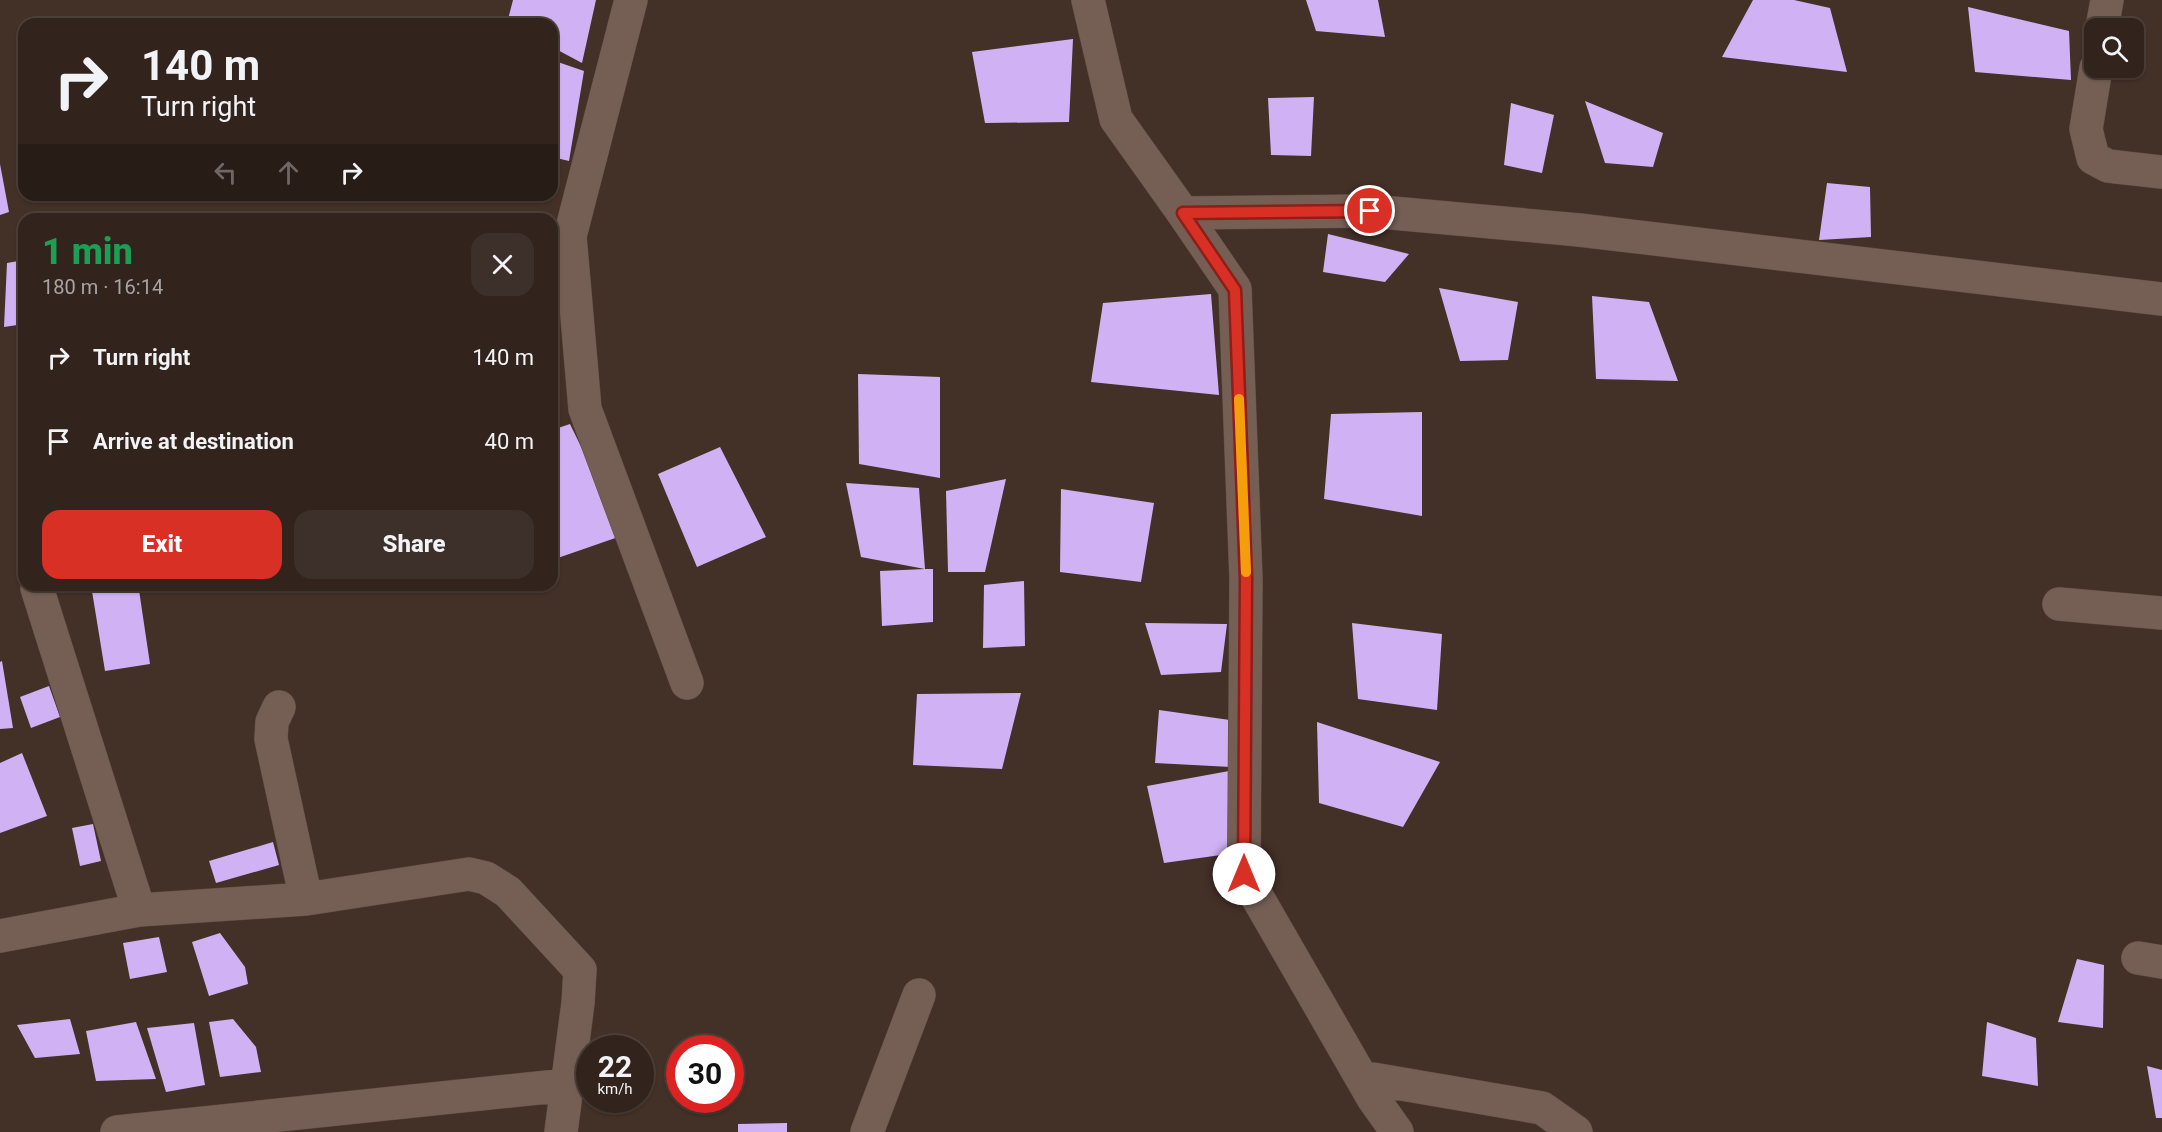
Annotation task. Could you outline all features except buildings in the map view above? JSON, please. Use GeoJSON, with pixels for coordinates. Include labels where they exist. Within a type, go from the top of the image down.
{"type":"FeatureCollection","features":[{"type":"Feature","properties":{"kind":"street"},"geometry":{"type":"LineString","coordinates":[[632,0],[570,236],[585,409],[687,683]]}},
{"type":"Feature","properties":{"kind":"street"},"geometry":{"type":"LineString","coordinates":[[1088,0],[1116,119],[1235,290],[1246,579],[1244,874],[1361,1077],[1397,1132]]}},
{"type":"Feature","properties":{"kind":"street"},"geometry":{"type":"LineString","coordinates":[[2104,18],[2107,0]]}},
{"type":"Feature","properties":{"kind":"street"},"geometry":{"type":"LineString","coordinates":[[2094,78],[2086,129],[2093,158],[2108,166],[2162,172]]}},
{"type":"Feature","properties":{"kind":"street"},"geometry":{"type":"LineString","coordinates":[[1183,213],[1381,212],[1579,230],[2162,299]]}},
{"type":"Feature","properties":{"kind":"street"},"geometry":{"type":"LineString","coordinates":[[38,591],[139,910]]}},
{"type":"Feature","properties":{"kind":"street"},"geometry":{"type":"LineString","coordinates":[[2059,604],[2162,613]]}},
{"type":"Feature","properties":{"kind":"street"},"geometry":{"type":"LineString","coordinates":[[279,707],[272,722],[271,739],[306,899]]}},
{"type":"Feature","properties":{"kind":"street"},"geometry":{"type":"LineString","coordinates":[[0,936],[139,910],[306,899],[469,874],[486,878],[508,892],[580,970],[578,1003],[561,1132]]}},
{"type":"Feature","properties":{"kind":"street"},"geometry":{"type":"LineString","coordinates":[[867,1132],[918,995]]}},
{"type":"Feature","properties":{"kind":"street"},"geometry":{"type":"LineString","coordinates":[[1361,1077],[1542,1108],[1576,1132]]}},
{"type":"Feature","properties":{"kind":"street"},"geometry":{"type":"LineString","coordinates":[[117,1132],[567,1085]]}},
{"type":"Feature","properties":{"kind":"slow traffic"},"geometry":{"type":"LineString","coordinates":[[1239,399],[1246,572]]}},
{"type":"Feature","properties":{"kind":"route"},"geometry":{"type":"LineString","coordinates":[[1244,874],[1246,579],[1235,290],[1183,213],[1370,211]]}}]}
